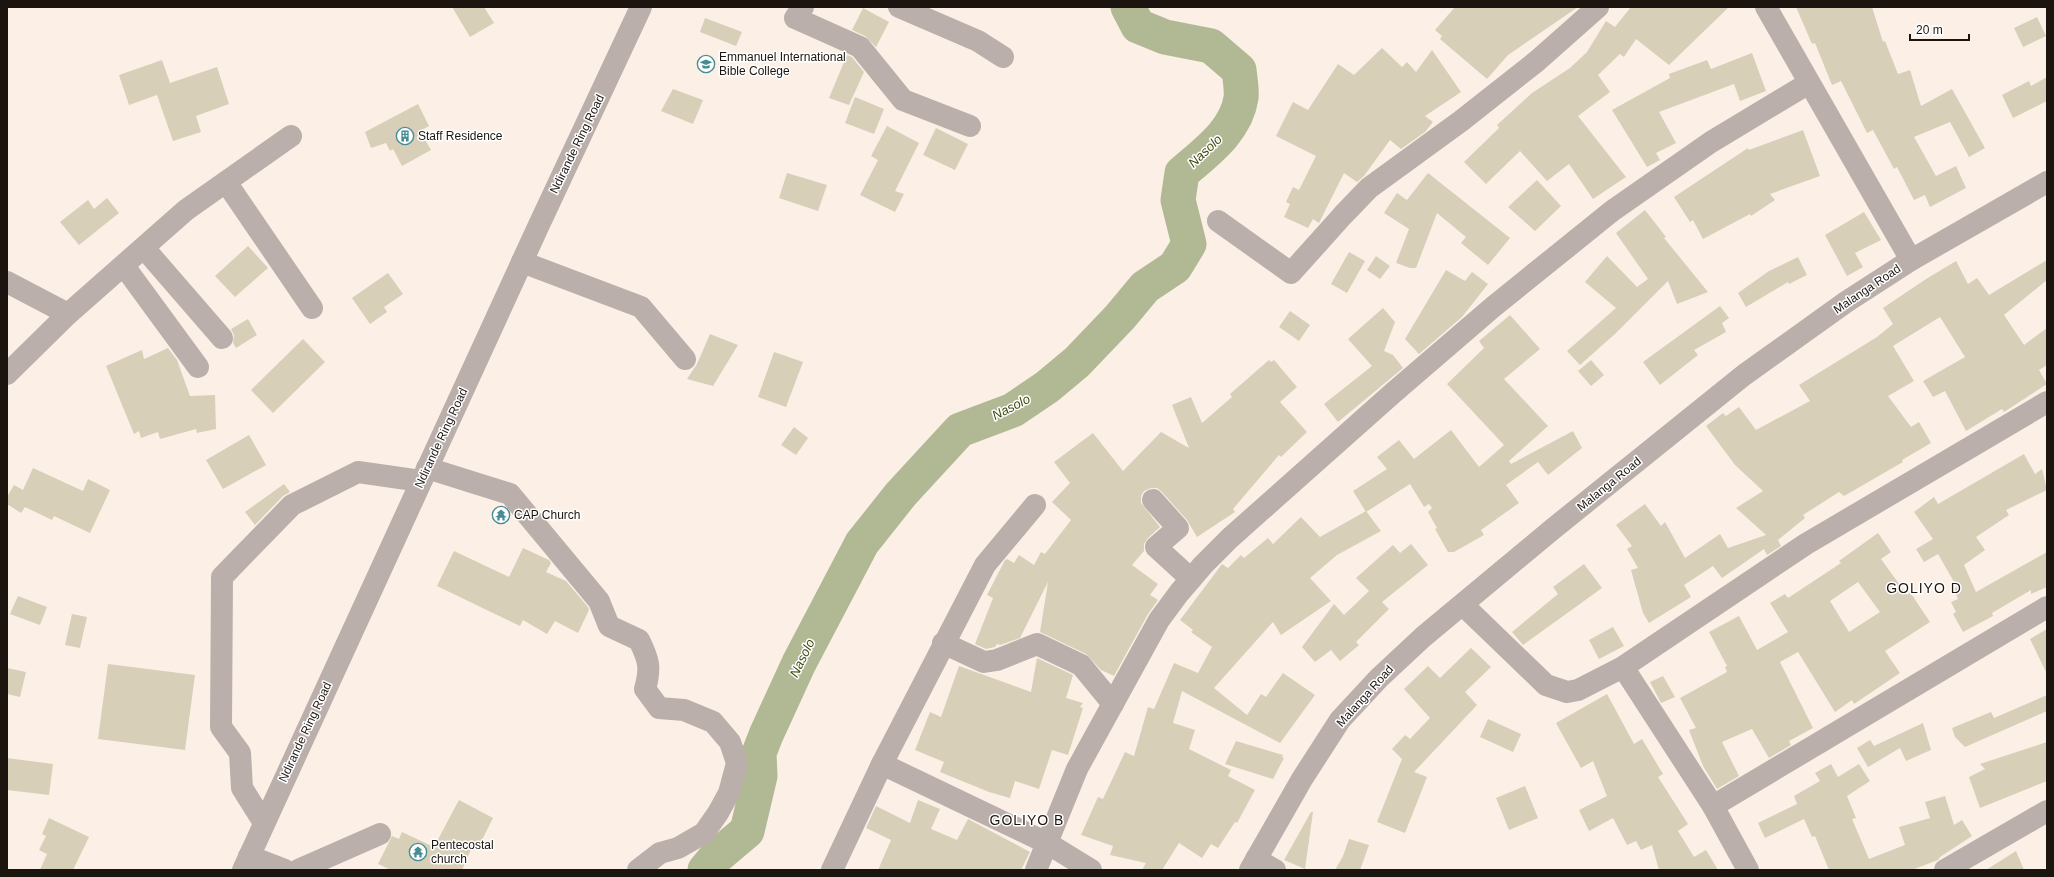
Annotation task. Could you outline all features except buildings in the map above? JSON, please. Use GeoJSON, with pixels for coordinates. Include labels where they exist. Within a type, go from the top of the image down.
{"type":"FeatureCollection","features":[{"type":"Feature","properties":{"kind":"street","name":"Ndirande Ring Road"},"geometry":{"type":"LineString","coordinates":[[246,863],[424,474],[641,7]]}},
{"type":"Feature","properties":{"kind":"street"},"geometry":{"type":"LineString","coordinates":[[803,7],[795,18],[860,47],[903,100],[970,126]]}},
{"type":"Feature","properties":{"kind":"street"},"geometry":{"type":"LineString","coordinates":[[899,7],[978,41],[1003,57]]}},
{"type":"Feature","properties":{"kind":"street"},"geometry":{"type":"LineString","coordinates":[[1218,221],[1291,273],[1343,215],[1370,188],[1490,98],[1536,61],[1598,7]]}},
{"type":"Feature","properties":{"kind":"street"},"geometry":{"type":"LineString","coordinates":[[1766,7],[1911,260]]}},
{"type":"Feature","properties":{"kind":"street"},"geometry":{"type":"LineString","coordinates":[[1036,870],[1077,769],[1159,620],[1191,579],[1230,538],[1393,393],[1493,307],[1612,211],[1711,142],[1809,83]]}},
{"type":"Feature","properties":{"kind":"street"},"geometry":{"type":"LineString","coordinates":[[7,374],[68,314],[186,210],[291,136]]}},
{"type":"Feature","properties":{"kind":"street"},"geometry":{"type":"LineString","coordinates":[[226,182],[312,308]]}},
{"type":"Feature","properties":{"kind":"street","name":"Malanga Road"},"geometry":{"type":"LineString","coordinates":[[1253,865],[1302,779],[1340,720],[1378,678],[1422,637],[1463,605],[1554,528],[1744,375],[1846,302],[1911,260],[2047,182]]}},
{"type":"Feature","properties":{"kind":"street"},"geometry":{"type":"LineString","coordinates":[[144,248],[222,338]]}},
{"type":"Feature","properties":{"kind":"street"},"geometry":{"type":"LineString","coordinates":[[522,262],[641,307],[685,359]]}},
{"type":"Feature","properties":{"kind":"street"},"geometry":{"type":"LineString","coordinates":[[124,266],[198,367]]}},
{"type":"Feature","properties":{"kind":"street"},"geometry":{"type":"LineString","coordinates":[[7,282],[68,314]]}},
{"type":"Feature","properties":{"kind":"street"},"geometry":{"type":"LineString","coordinates":[[1463,605],[1546,685],[1567,692],[1578,690],[1623,667],[1806,544],[2047,402]]}},
{"type":"Feature","properties":{"kind":"street"},"geometry":{"type":"LineString","coordinates":[[264,823],[242,788],[240,753],[221,727],[222,577],[292,505],[358,472],[424,474],[510,494],[599,601],[609,626],[640,640],[650,671],[645,689],[659,708],[684,710],[713,722],[730,742],[737,763],[729,793],[718,813],[704,833],[678,848],[660,853],[638,870]]}},
{"type":"Feature","properties":{"kind":"street"},"geometry":{"type":"LineString","coordinates":[[1153,500],[1178,528],[1156,547],[1191,579]]}},
{"type":"Feature","properties":{"kind":"street"},"geometry":{"type":"LineString","coordinates":[[832,870],[882,764],[985,565],[1035,504]]}},
{"type":"Feature","properties":{"kind":"street"},"geometry":{"type":"LineString","coordinates":[[1713,806],[2047,606]]}},
{"type":"Feature","properties":{"kind":"street"},"geometry":{"type":"LineString","coordinates":[[944,643],[984,662],[997,660],[1037,644],[1081,665],[1113,704]]}},
{"type":"Feature","properties":{"kind":"street"},"geometry":{"type":"LineString","coordinates":[[1623,667],[1713,806],[1748,870]]}},
{"type":"Feature","properties":{"kind":"street"},"geometry":{"type":"LineString","coordinates":[[882,764],[1047,843],[1091,870]]}},
{"type":"Feature","properties":{"kind":"street"},"geometry":{"type":"LineString","coordinates":[[1946,870],[2047,811]]}},
{"type":"Feature","properties":{"kind":"street"},"geometry":{"type":"LineString","coordinates":[[298,870],[380,834]]}},
{"type":"Feature","properties":{"kind":"street"},"geometry":{"type":"LineString","coordinates":[[246,863],[285,870]]}},
{"type":"Feature","properties":{"kind":"street"},"geometry":{"type":"LineString","coordinates":[[1253,865],[1275,870]]}},
{"type":"Feature","properties":{"kind":"waterway","name":"Nasolo"},"geometry":{"type":"LineString","coordinates":[[705,870],[715,858],[747,831],[760,776],[759,753],[766,735],[799,663],[862,543],[901,494],[960,430],[1013,410],[1047,387],[1077,362],[1120,317],[1145,287],[1175,267],[1189,244],[1178,200],[1182,173],[1219,140],[1233,121],[1241,98],[1239,70],[1211,46],[1165,37],[1138,26],[1128,7]]}},
{"type":"Feature","properties":{"kind":"place","name":"Emmanuel International Bible College"},"geometry":{"type":"Point","coordinates":[706,64]}},
{"type":"Feature","properties":{"kind":"place","name":"Staff Residence"},"geometry":{"type":"Point","coordinates":[405,136]}},
{"type":"Feature","properties":{"kind":"place","name":"CAP Church"},"geometry":{"type":"Point","coordinates":[501,515]}},
{"type":"Feature","properties":{"kind":"place","name":"Pentecostal church"},"geometry":{"type":"Point","coordinates":[418,852]}},
{"type":"Feature","properties":{"kind":"district","name":"GOLIYO D"},"geometry":{"type":"Point","coordinates":[1924,588]}},
{"type":"Feature","properties":{"kind":"district","name":"GOLIYO B"},"geometry":{"type":"Point","coordinates":[1027,820]}}]}
